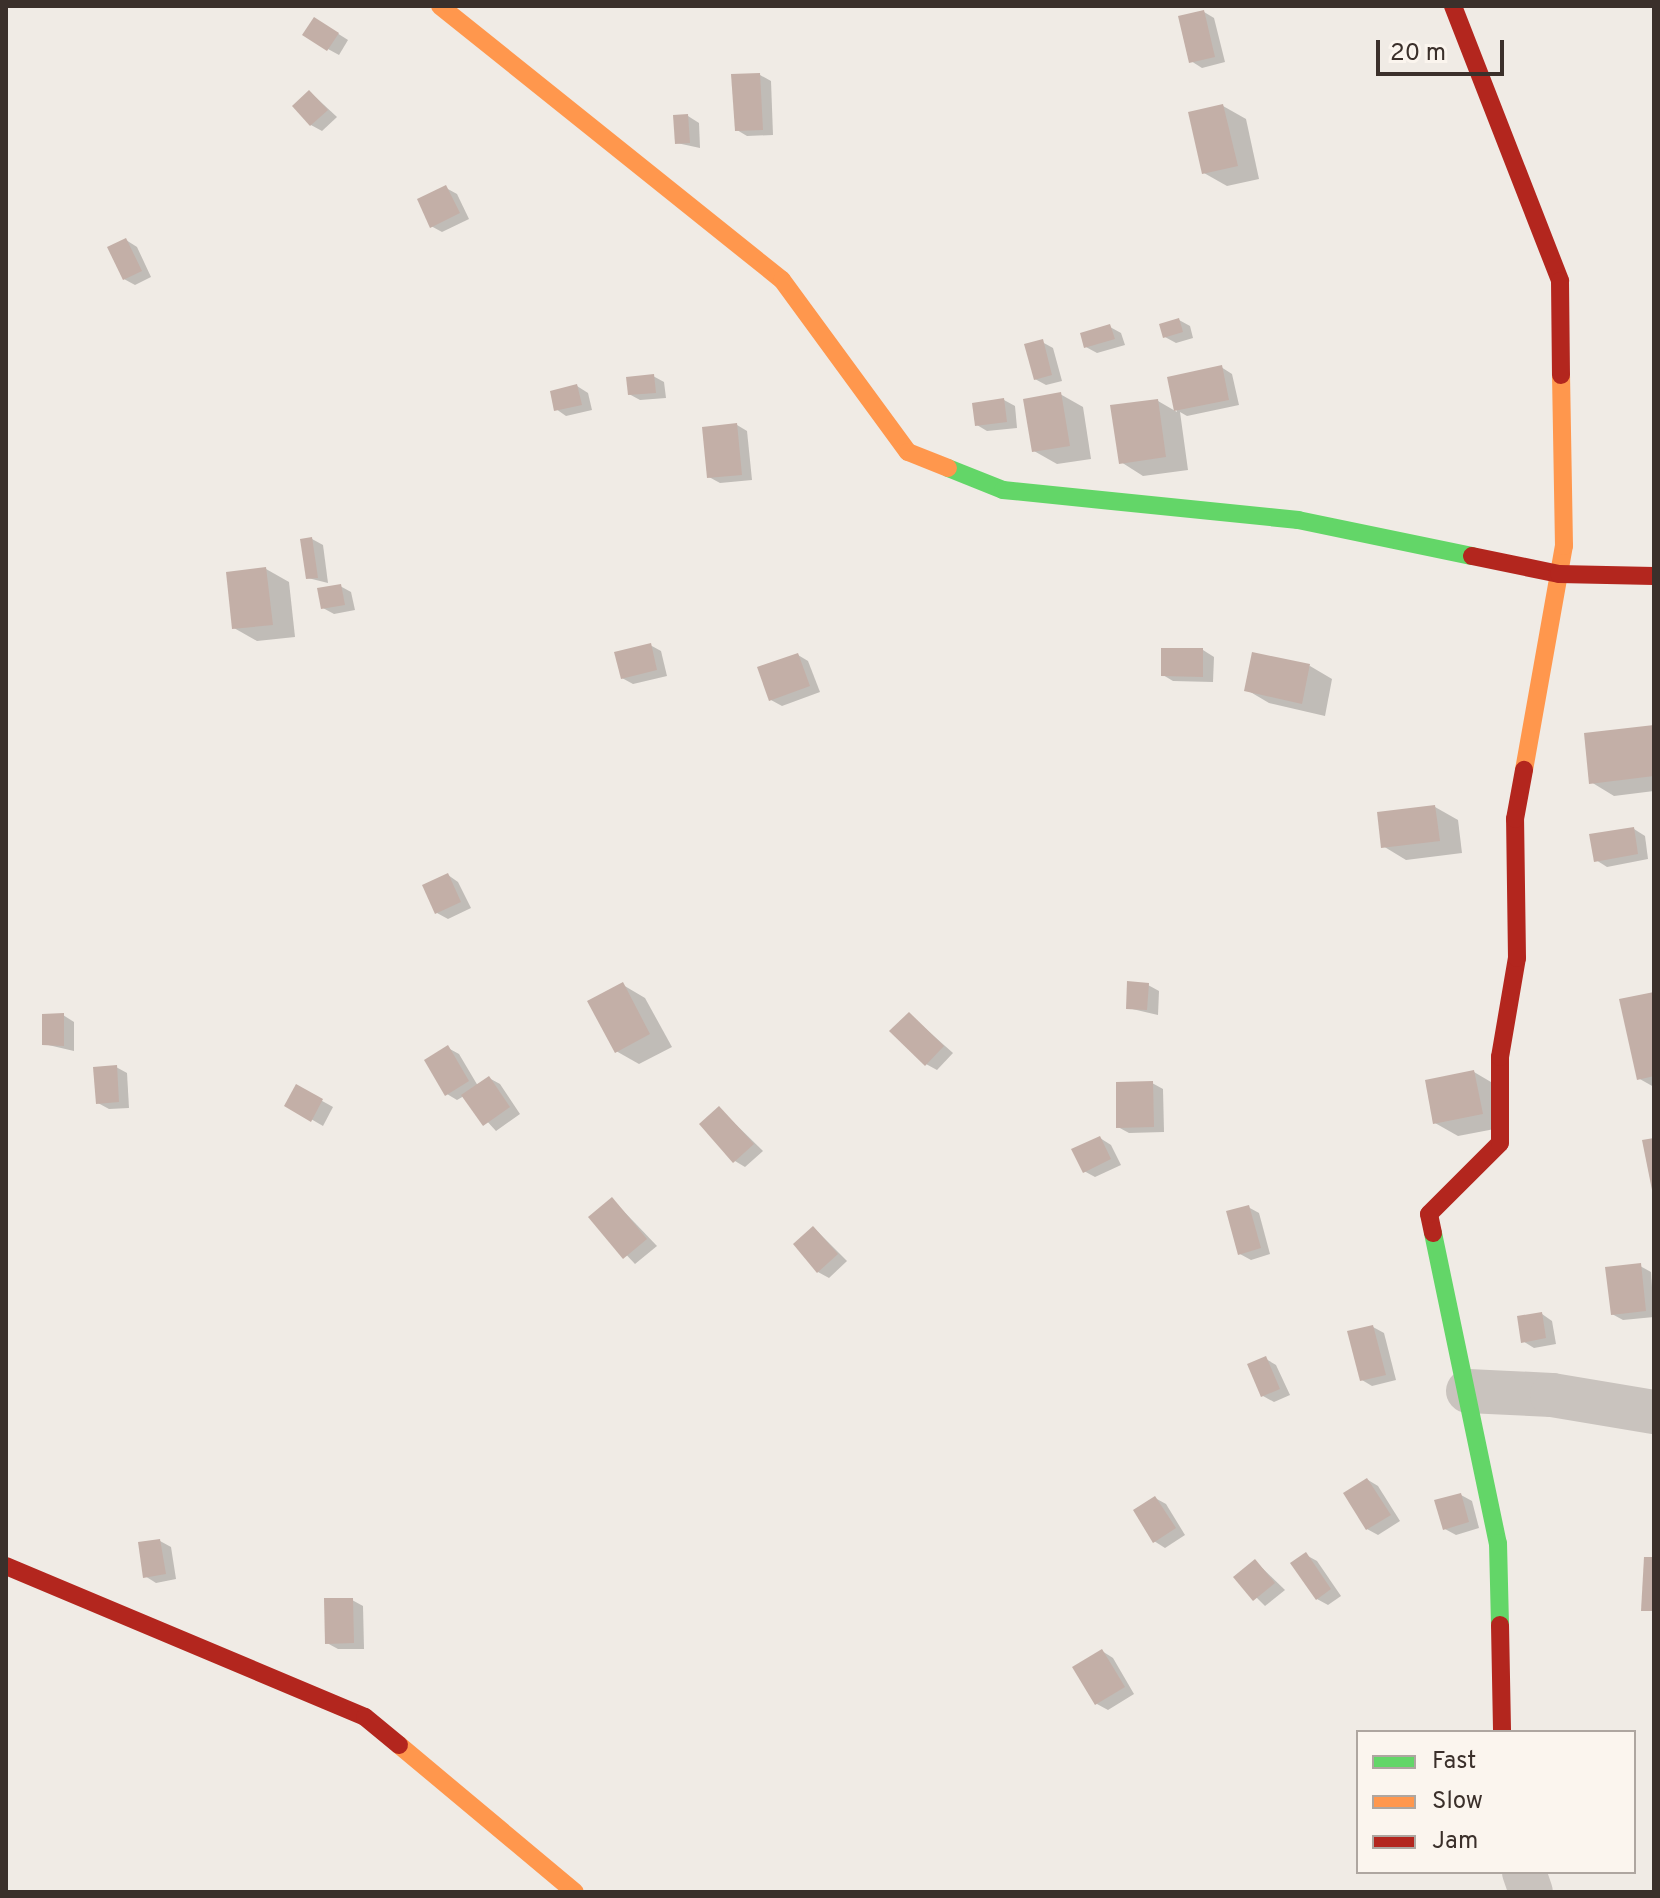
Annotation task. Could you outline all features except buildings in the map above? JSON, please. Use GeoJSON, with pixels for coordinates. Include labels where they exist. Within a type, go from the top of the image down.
{"type":"FeatureCollection","features":[{"type":"Feature","properties":{"kind":"street"},"geometry":{"type":"LineString","coordinates":[[440,6],[782,280],[908,452],[1003,490],[1298,520],[1559,574],[1654,576]]}},
{"type":"Feature","properties":{"kind":"street"},"geometry":{"type":"LineString","coordinates":[[1453,6],[1560,281],[1564,546],[1515,819],[1517,958],[1500,1057],[1500,1143],[1429,1214],[1498,1543],[1502,1730]]}},
{"type":"Feature","properties":{"kind":"street"},"geometry":{"type":"LineString","coordinates":[[1468,1391],[1552,1395],[1654,1412]]}},
{"type":"Feature","properties":{"kind":"street"},"geometry":{"type":"LineString","coordinates":[[6,1566],[365,1717],[575,1892]]}},
{"type":"Feature","properties":{"kind":"traffic: fast"},"geometry":{"type":"LineString","coordinates":[[948,468],[1003,490],[1298,520],[1472,556]]}},
{"type":"Feature","properties":{"kind":"traffic: fast"},"geometry":{"type":"LineString","coordinates":[[1433,1233],[1498,1543],[1500,1625]]}},
{"type":"Feature","properties":{"kind":"traffic: slow"},"geometry":{"type":"LineString","coordinates":[[440,6],[782,280],[908,452],[948,468]]}},
{"type":"Feature","properties":{"kind":"traffic: slow"},"geometry":{"type":"LineString","coordinates":[[1524,770],[1564,546],[1561,375]]}},
{"type":"Feature","properties":{"kind":"traffic: slow"},"geometry":{"type":"LineString","coordinates":[[399,1745],[575,1892]]}},
{"type":"Feature","properties":{"kind":"traffic: jam"},"geometry":{"type":"LineString","coordinates":[[1453,6],[1560,281],[1561,375]]}},
{"type":"Feature","properties":{"kind":"traffic: jam"},"geometry":{"type":"LineString","coordinates":[[1472,556],[1559,574],[1654,576]]}},
{"type":"Feature","properties":{"kind":"traffic: jam"},"geometry":{"type":"LineString","coordinates":[[1433,1233],[1429,1214],[1500,1143],[1500,1057],[1517,958],[1515,819],[1524,770]]}},
{"type":"Feature","properties":{"kind":"traffic: jam"},"geometry":{"type":"LineString","coordinates":[[6,1566],[365,1717],[399,1745]]}},
{"type":"Feature","properties":{"kind":"traffic: jam"},"geometry":{"type":"LineString","coordinates":[[1500,1625],[1502,1730]]}}]}
